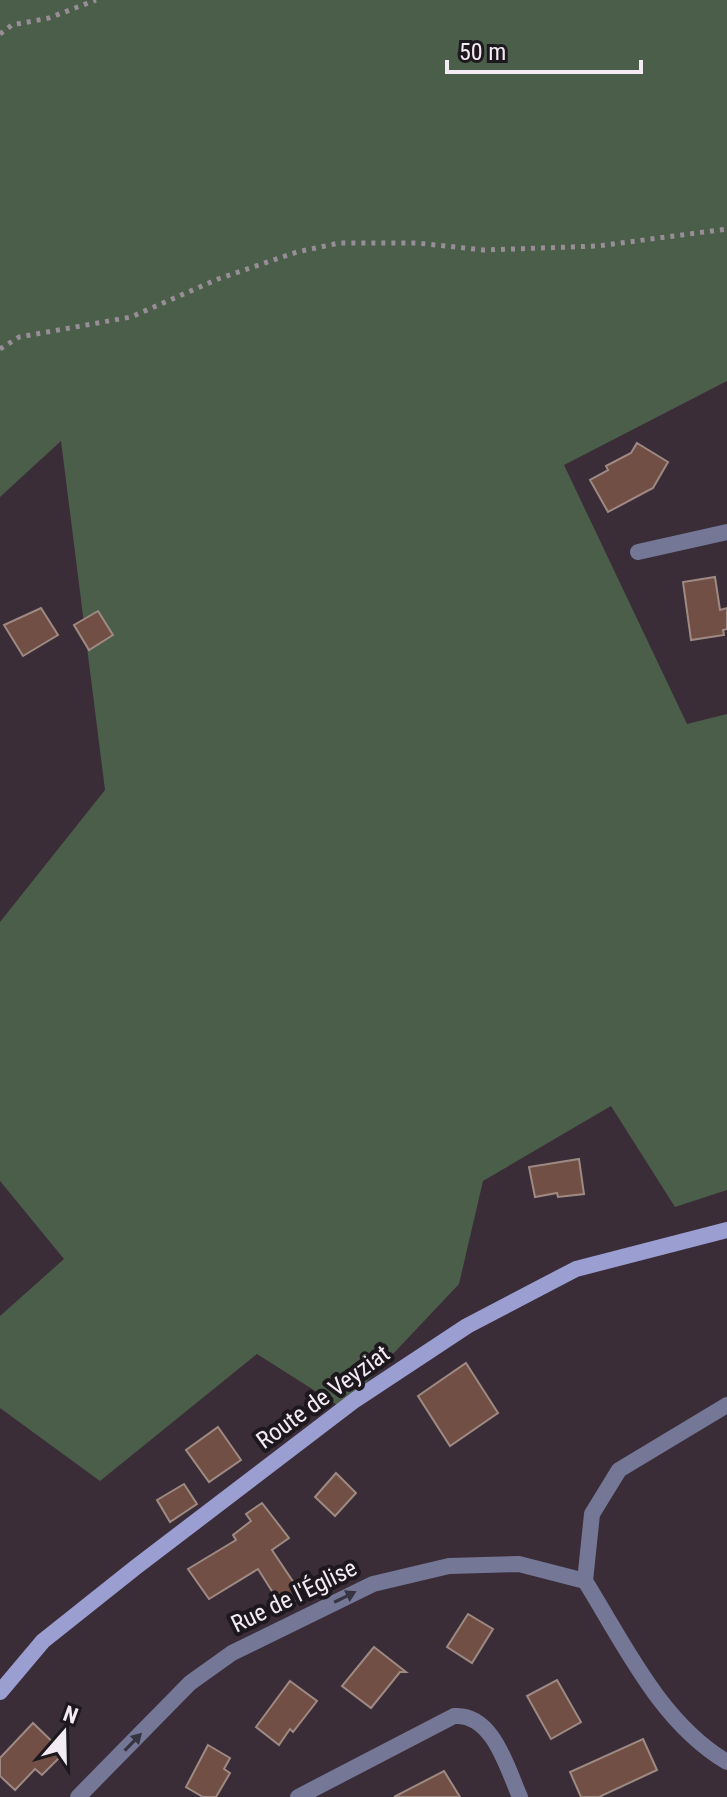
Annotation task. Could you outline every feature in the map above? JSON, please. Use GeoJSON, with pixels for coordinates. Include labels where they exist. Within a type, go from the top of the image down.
{"type":"FeatureCollection","features":[{"type":"Feature","properties":{"kind":"street"},"geometry":{"type":"LineString","coordinates":[[638,552],[727,532]]}},
{"type":"Feature","properties":{"kind":"street","name":"Route de Veyziat"},"geometry":{"type":"LineString","coordinates":[[0,1692],[43,1641],[136,1567],[355,1400],[467,1326],[576,1269],[727,1230]]}},
{"type":"Feature","properties":{"kind":"street"},"geometry":{"type":"LineString","coordinates":[[727,1405],[619,1470],[592,1514],[585,1581],[666,1711],[711,1752],[727,1762]]}},
{"type":"Feature","properties":{"kind":"street","name":"Rue de l'Église"},"geometry":{"type":"LineString","coordinates":[[78,1797],[190,1683],[232,1653],[373,1584],[449,1566],[519,1564],[585,1581]]}},
{"type":"Feature","properties":{"kind":"street"},"geometry":{"type":"LineString","coordinates":[[298,1797],[454,1716],[465,1715],[480,1724],[492,1737],[520,1797]]}},
{"type":"Feature","properties":{"kind":"path"},"geometry":{"type":"LineString","coordinates":[[0,34],[12,25],[49,18],[96,0]]}},
{"type":"Feature","properties":{"kind":"path"},"geometry":{"type":"LineString","coordinates":[[0,349],[19,337],[131,317],[218,279],[297,252],[339,243],[417,243],[484,250],[598,246],[727,229]]}},
{"type":"Feature","properties":{"kind":"green space"},"geometry":{"type":"Polygon","coordinates":[[[0,0],[727,0],[727,381],[564,465],[687,724],[727,714],[727,1190],[675,1207],[611,1106],[483,1181],[459,1284],[342,1408],[257,1354],[100,1481],[0,1408],[0,1316],[64,1259],[0,1181],[0,922],[105,790],[61,441],[0,497],[0,0]]]}},
{"type":"Feature","properties":{"kind":"building"},"geometry":{"type":"Polygon","coordinates":[[[637,443],[668,462],[653,488],[608,512],[590,480],[608,470],[606,466],[631,453],[637,443]]]}},
{"type":"Feature","properties":{"kind":"building"},"geometry":{"type":"Polygon","coordinates":[[[715,577],[720,610],[727,608],[727,629],[723,630],[724,635],[691,640],[683,582],[715,577]]]}},
{"type":"Feature","properties":{"kind":"building"},"geometry":{"type":"Polygon","coordinates":[[[41,608],[58,635],[23,656],[4,625],[41,608]]]}},
{"type":"Feature","properties":{"kind":"building"},"geometry":{"type":"Polygon","coordinates":[[[98,611],[113,635],[89,650],[74,625],[98,611]]]}},
{"type":"Feature","properties":{"kind":"building"},"geometry":{"type":"Polygon","coordinates":[[[579,1159],[584,1194],[558,1197],[557,1193],[535,1197],[529,1167],[579,1159]]]}},
{"type":"Feature","properties":{"kind":"building"},"geometry":{"type":"Polygon","coordinates":[[[466,1363],[498,1413],[450,1446],[418,1396],[466,1363]]]}},
{"type":"Feature","properties":{"kind":"building"},"geometry":{"type":"Polygon","coordinates":[[[218,1427],[241,1460],[209,1482],[186,1450],[218,1427]]]}},
{"type":"Feature","properties":{"kind":"building"},"geometry":{"type":"Polygon","coordinates":[[[336,1473],[356,1493],[335,1516],[315,1497],[336,1473]]]}},
{"type":"Feature","properties":{"kind":"building"},"geometry":{"type":"Polygon","coordinates":[[[184,1484],[197,1504],[170,1522],[157,1500],[184,1484]]]}},
{"type":"Feature","properties":{"kind":"building"},"geometry":{"type":"Polygon","coordinates":[[[262,1503],[289,1538],[272,1550],[304,1598],[282,1607],[258,1569],[209,1599],[188,1569],[236,1540],[233,1535],[251,1521],[246,1514],[262,1503]]]}},
{"type":"Feature","properties":{"kind":"building"},"geometry":{"type":"Polygon","coordinates":[[[468,1614],[493,1629],[472,1663],[447,1647],[468,1614]]]}},
{"type":"Feature","properties":{"kind":"building"},"geometry":{"type":"Polygon","coordinates":[[[374,1647],[406,1672],[400,1672],[371,1708],[342,1686],[374,1647]]]}},
{"type":"Feature","properties":{"kind":"building"},"geometry":{"type":"Polygon","coordinates":[[[557,1680],[581,1722],[551,1739],[527,1696],[557,1680]]]}},
{"type":"Feature","properties":{"kind":"building"},"geometry":{"type":"Polygon","coordinates":[[[290,1681],[317,1701],[279,1745],[256,1727],[290,1681]]]}},
{"type":"Feature","properties":{"kind":"building"},"geometry":{"type":"Polygon","coordinates":[[[33,1723],[64,1753],[42,1775],[35,1769],[15,1790],[0,1776],[0,1758],[33,1723]]]}},
{"type":"Feature","properties":{"kind":"building"},"geometry":{"type":"Polygon","coordinates":[[[643,1739],[657,1770],[599,1797],[581,1797],[570,1772],[643,1739]]]}},
{"type":"Feature","properties":{"kind":"building"},"geometry":{"type":"Polygon","coordinates":[[[208,1745],[230,1758],[224,1769],[230,1773],[216,1797],[203,1797],[186,1787],[208,1745]]]}},
{"type":"Feature","properties":{"kind":"building"},"geometry":{"type":"Polygon","coordinates":[[[444,1771],[460,1797],[394,1797],[444,1771]]]}}]}
